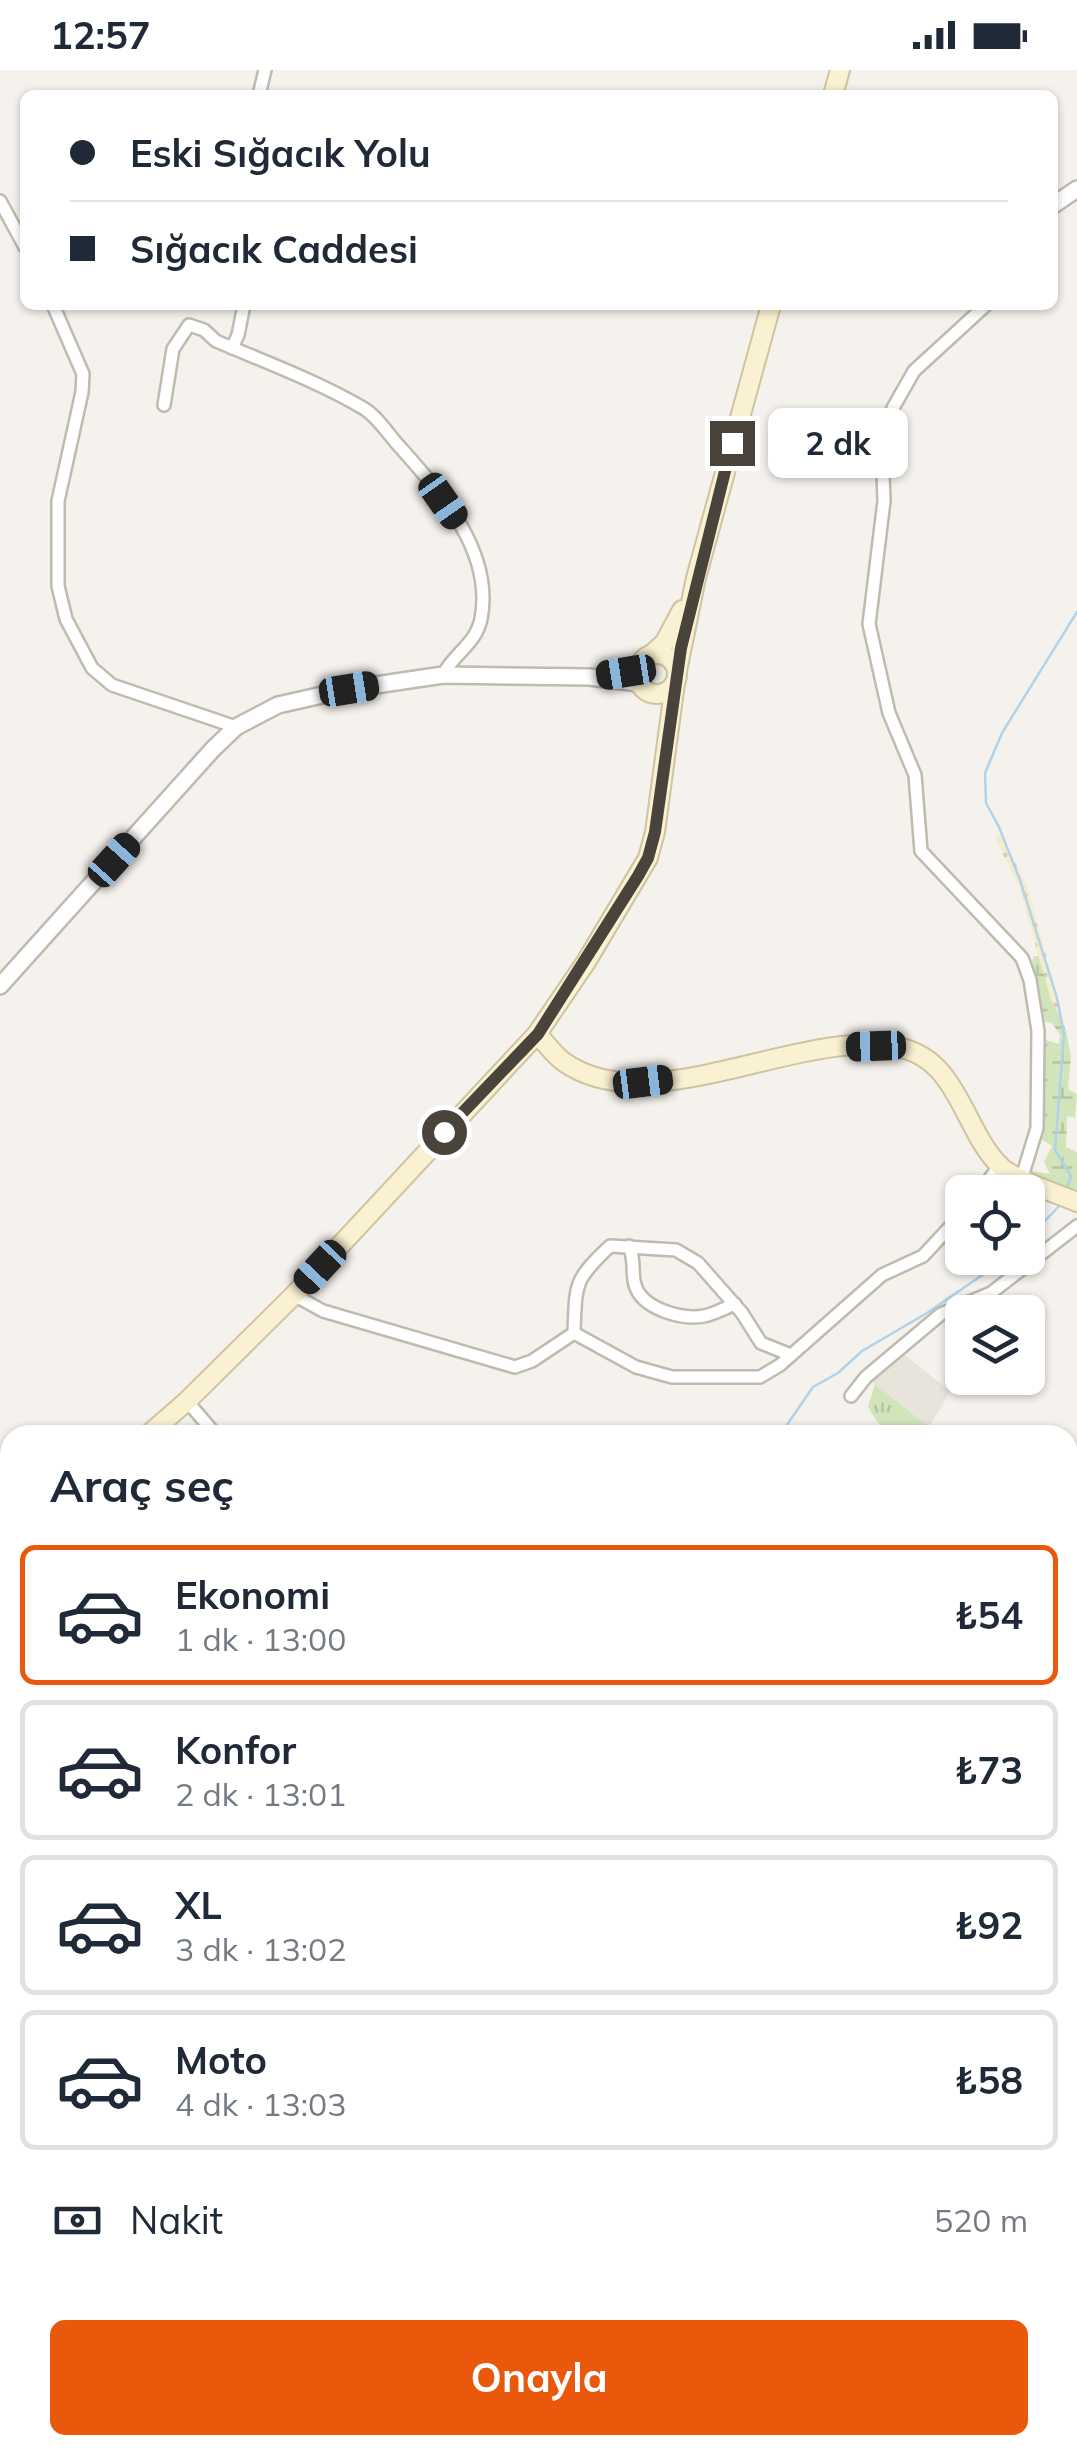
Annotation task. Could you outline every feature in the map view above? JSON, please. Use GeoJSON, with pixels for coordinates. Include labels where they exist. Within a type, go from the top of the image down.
{"type":"FeatureCollection","features":[{"type":"Feature","properties":{"kind":"main road"},"geometry":{"type":"LineString","coordinates":[[159,1425],[294,1294],[538,1034],[648,858],[655,832],[668,722],[696,578],[770,310]]}},
{"type":"Feature","properties":{"kind":"main road"},"geometry":{"type":"LineString","coordinates":[[668,722],[643,688],[646,659],[675,627],[696,578]]}},
{"type":"Feature","properties":{"kind":"main road"},"geometry":{"type":"LineString","coordinates":[[646,659],[664,656],[676,677]]}},
{"type":"Feature","properties":{"kind":"main road"},"geometry":{"type":"LineString","coordinates":[[643,688],[660,694],[676,677]]}},
{"type":"Feature","properties":{"kind":"main road"},"geometry":{"type":"LineString","coordinates":[[538,1034],[564,1062],[600,1078],[643,1082],[752,1066],[834,1048],[901,1048],[922,1056],[943,1072],[986,1148],[1000,1165],[1018,1175]]}},
{"type":"Feature","properties":{"kind":"main road"},"geometry":{"type":"LineString","coordinates":[[1045,1188],[1077,1202]]}},
{"type":"Feature","properties":{"kind":"street"},"geometry":{"type":"LineString","coordinates":[[0,201],[20,238]]}},
{"type":"Feature","properties":{"kind":"street"},"geometry":{"type":"LineString","coordinates":[[54,310],[83,374],[58,501],[58,586],[66,619],[92,668],[112,685],[236,727]]}},
{"type":"Feature","properties":{"kind":"street"},"geometry":{"type":"LineString","coordinates":[[232,348],[243,310]]}},
{"type":"Feature","properties":{"kind":"street"},"geometry":{"type":"LineString","coordinates":[[980,310],[914,370],[893,408],[882,446],[884,501],[869,624],[889,712],[915,776],[921,851],[1022,958],[1030,980],[1038,1031],[1036,1128],[1030,1175]]}},
{"type":"Feature","properties":{"kind":"street"},"geometry":{"type":"LineString","coordinates":[[164,405],[173,349],[184,330],[194,325],[232,348],[366,409],[425,476],[476,554],[482,579],[482,616],[476,636],[444,675]]}},
{"type":"Feature","properties":{"kind":"street"},"geometry":{"type":"LineString","coordinates":[[588,678],[626,672],[646,659]]}},
{"type":"Feature","properties":{"kind":"street"},"geometry":{"type":"LineString","coordinates":[[0,986],[236,727],[278,705],[349,689],[444,675],[588,678],[643,688]]}},
{"type":"Feature","properties":{"kind":"street"},"geometry":{"type":"LineString","coordinates":[[993,1175],[1000,1165]]}},
{"type":"Feature","properties":{"kind":"street"},"geometry":{"type":"LineString","coordinates":[[851,1396],[866,1377],[941,1314],[991,1292],[1077,1226]]}},
{"type":"Feature","properties":{"kind":"street"},"geometry":{"type":"LineString","coordinates":[[574,1334],[636,1367],[672,1377],[760,1377],[882,1276],[922,1256],[945,1232]]}},
{"type":"Feature","properties":{"kind":"street"},"geometry":{"type":"LineString","coordinates":[[574,1334],[576,1286],[582,1274],[610,1246],[676,1250],[698,1263],[761,1343],[791,1355]]}},
{"type":"Feature","properties":{"kind":"street"},"geometry":{"type":"LineString","coordinates":[[629,1246],[636,1262],[635,1287],[643,1298],[672,1314],[691,1317],[707,1316],[734,1304]]}},
{"type":"Feature","properties":{"kind":"street"},"geometry":{"type":"LineString","coordinates":[[294,1294],[324,1310],[515,1367],[532,1361],[574,1334]]}},
{"type":"Feature","properties":{"kind":"street"},"geometry":{"type":"LineString","coordinates":[[187,1401],[207,1425]]}},
{"type":"Feature","properties":{"kind":"shaded area"},"geometry":{"type":"Polygon","coordinates":[[[901,1352],[945,1387],[948,1395],[930,1425],[870,1380],[901,1352]]]}},
{"type":"Feature","properties":{"kind":"green space"},"geometry":{"type":"Polygon","coordinates":[[[1039,956],[1051,999],[1066,1030],[1071,1057],[1068,1089],[1077,1094],[1075,1118],[1067,1116],[1066,1147],[1077,1152],[1077,1198],[1045,1186],[1045,1175],[1033,1175],[1031,1171],[1050,1174],[1044,1162],[1052,1146],[1038,1137],[1043,1039],[1059,1044],[1060,1035],[1052,1023],[1042,1021],[1032,961],[1039,956]]]}},
{"type":"Feature","properties":{"kind":"green space"},"geometry":{"type":"Polygon","coordinates":[[[875,1384],[926,1425],[881,1425],[868,1406],[875,1384]]]}},
{"type":"Feature","properties":{"kind":"sand"},"geometry":{"type":"Polygon","coordinates":[[[1000,834],[1027,885],[1066,1029],[1051,999],[1019,887],[994,836],[1000,834]]]}},
{"type":"Feature","properties":{"kind":"waterway"},"geometry":{"type":"LineString","coordinates":[[1066,1191],[1071,1176],[1055,1150],[1064,1035],[1057,998],[1020,880],[986,803],[985,773],[1002,733],[1077,612]]}},
{"type":"Feature","properties":{"kind":"waterway"},"geometry":{"type":"LineString","coordinates":[[1045,1221],[1062,1203]]}},
{"type":"Feature","properties":{"kind":"waterway"},"geometry":{"type":"LineString","coordinates":[[787,1425],[813,1387],[982,1275]]}},
{"type":"Feature","properties":{"kind":"route"},"geometry":{"type":"LineString","coordinates":[[444,1132],[538,1034],[648,858],[681,648],[732,443]]}}]}
